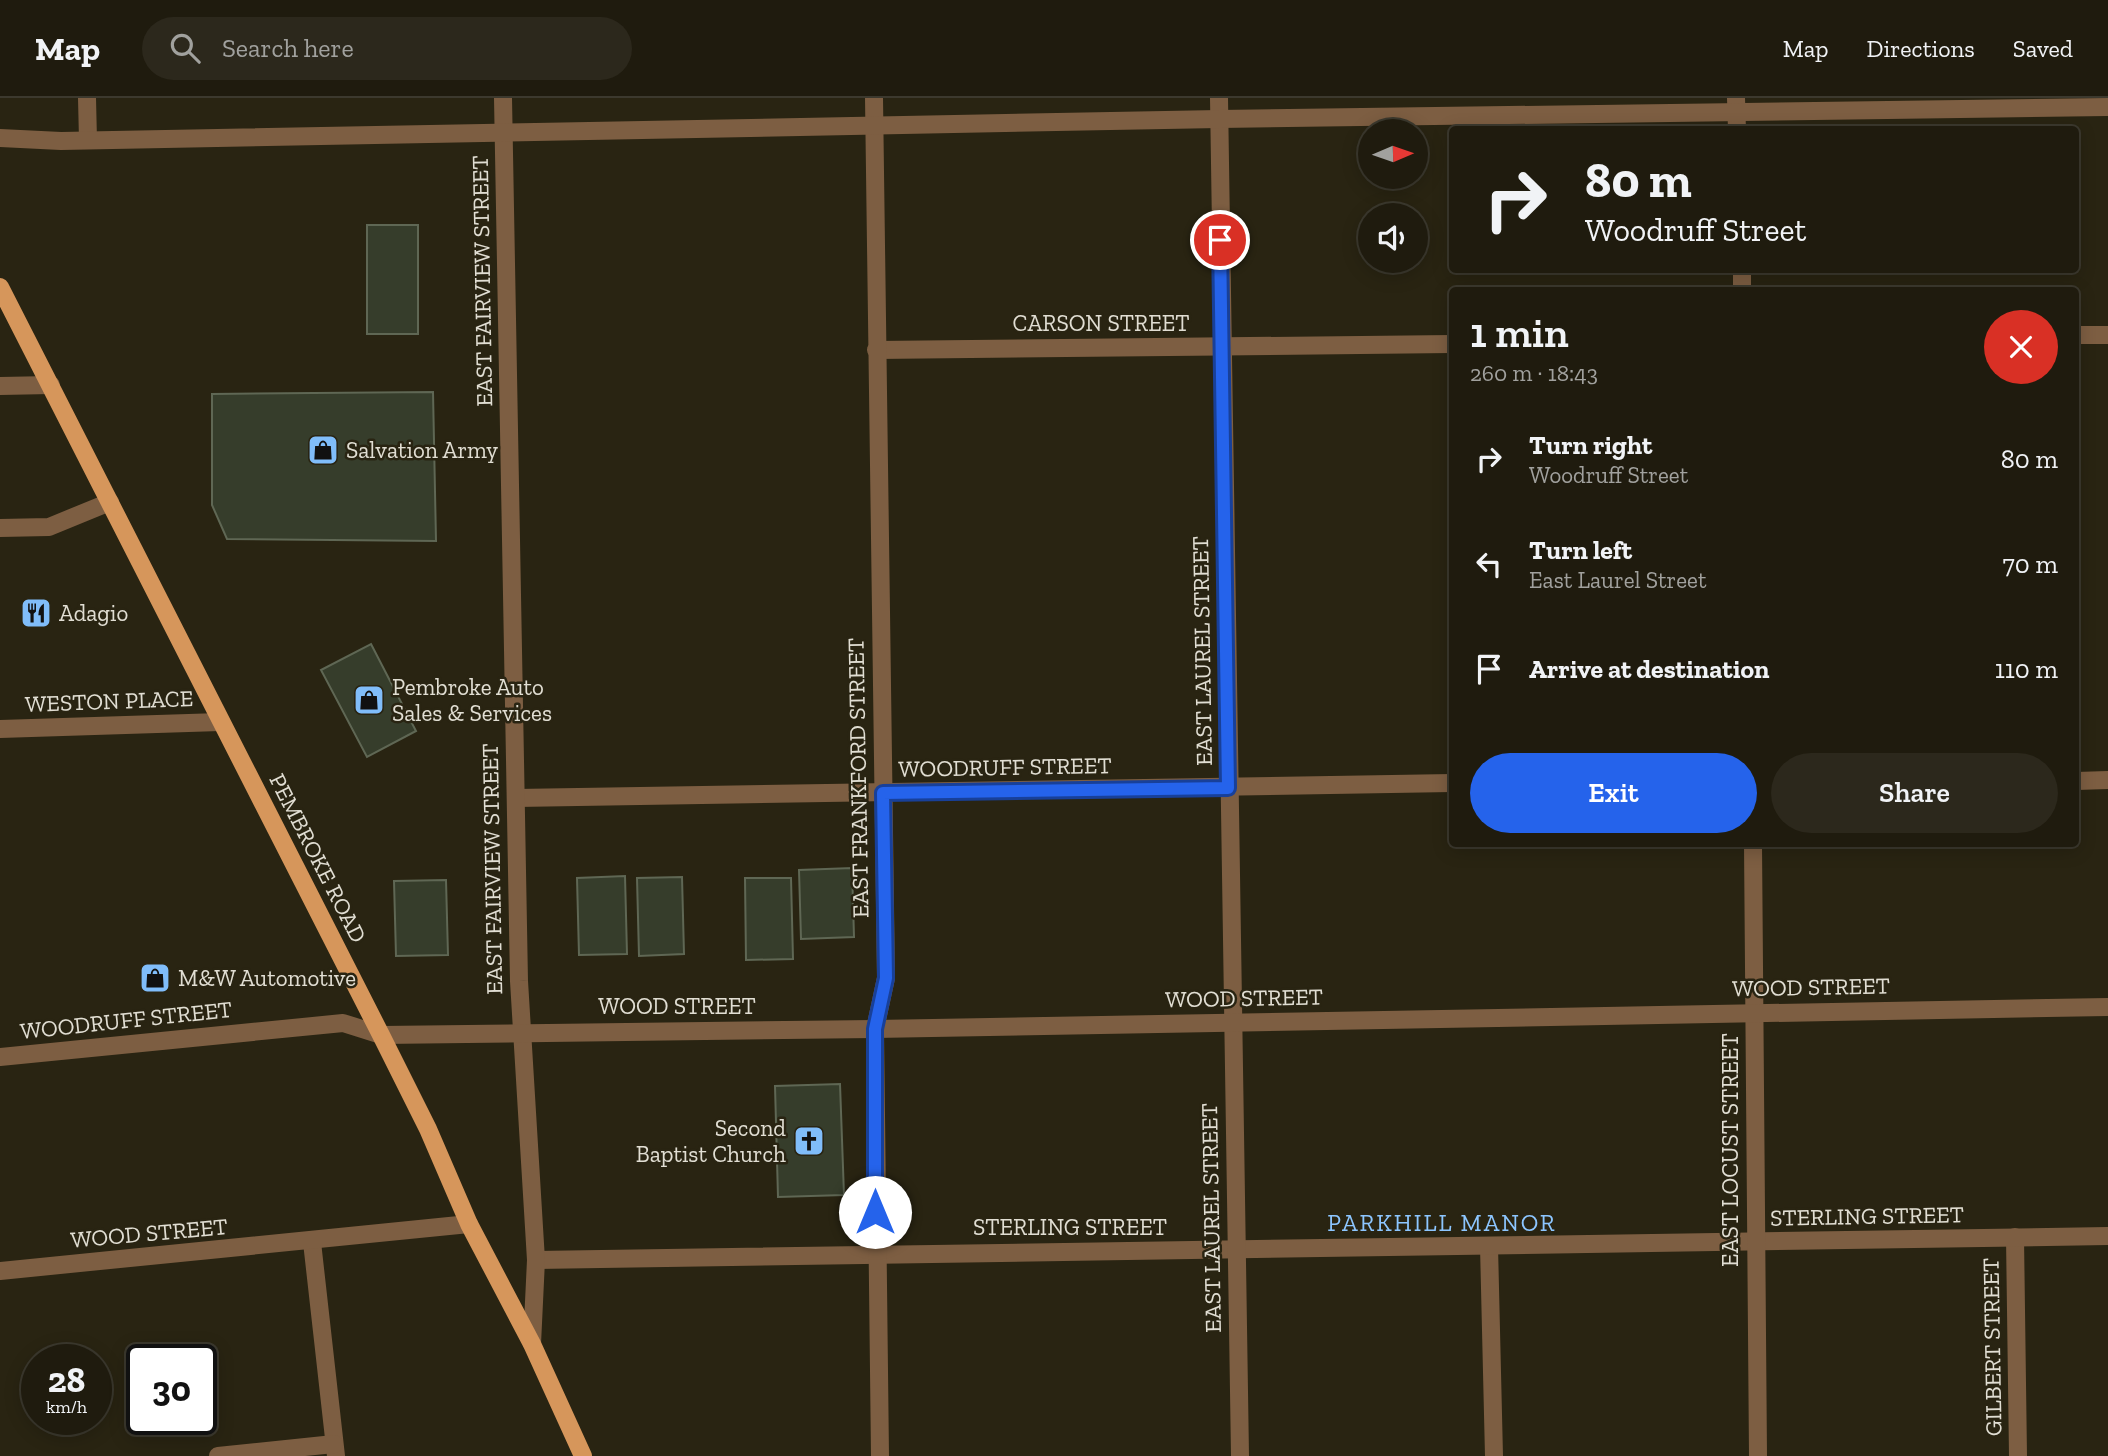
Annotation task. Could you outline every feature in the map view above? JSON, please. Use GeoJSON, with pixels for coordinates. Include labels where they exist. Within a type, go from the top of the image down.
{"type":"FeatureCollection","features":[{"type":"Feature","properties":{"kind":"main road","name":"PEMBROKE ROAD"},"geometry":{"type":"LineString","coordinates":[[0,287],[381,1034],[428,1129],[469,1224],[532,1344],[583,1456]]}},
{"type":"Feature","properties":{"kind":"street"},"geometry":{"type":"LineString","coordinates":[[87,98],[88,140]]}},
{"type":"Feature","properties":{"kind":"street","name":"EAST FAIRVIEW STREET"},"geometry":{"type":"LineString","coordinates":[[503,98],[520,1031],[536,1260],[532,1344]]}},
{"type":"Feature","properties":{"kind":"street","name":"EAST FRANKFORD STREET"},"geometry":{"type":"LineString","coordinates":[[874,98],[886,978],[875,1029],[880,1456]]}},
{"type":"Feature","properties":{"kind":"street","name":"EAST LAUREL STREET"},"geometry":{"type":"LineString","coordinates":[[1219,98],[1231,1023],[1238,1251],[1240,1456]]}},
{"type":"Feature","properties":{"kind":"street"},"geometry":{"type":"LineString","coordinates":[[0,138],[88,140],[1219,118],[2108,107]]}},
{"type":"Feature","properties":{"kind":"street"},"geometry":{"type":"LineString","coordinates":[[2079,335],[2108,335]]}},
{"type":"Feature","properties":{"kind":"street","name":"CARSON STREET"},"geometry":{"type":"LineString","coordinates":[[876,349],[1449,345]]}},
{"type":"Feature","properties":{"kind":"street"},"geometry":{"type":"LineString","coordinates":[[0,386],[51,385]]}},
{"type":"Feature","properties":{"kind":"street"},"geometry":{"type":"LineString","coordinates":[[0,528],[49,527],[110,502]]}},
{"type":"Feature","properties":{"kind":"street","name":"WESTON PLACE"},"geometry":{"type":"LineString","coordinates":[[0,729],[220,722]]}},
{"type":"Feature","properties":{"kind":"street"},"geometry":{"type":"LineString","coordinates":[[2079,780],[2108,780]]}},
{"type":"Feature","properties":{"kind":"street","name":"WOODRUFF STREET"},"geometry":{"type":"LineString","coordinates":[[516,797],[1449,783]]}},
{"type":"Feature","properties":{"kind":"street","name":"EAST LOCUST STREET"},"geometry":{"type":"LineString","coordinates":[[1753,847],[1754,1242],[1758,1456]]}},
{"type":"Feature","properties":{"kind":"street","name":"WOOD STREET"},"geometry":{"type":"LineString","coordinates":[[381,1034],[875,1029],[2108,1007]]}},
{"type":"Feature","properties":{"kind":"street","name":"WOODRUFF STREET"},"geometry":{"type":"LineString","coordinates":[[0,1057],[343,1023],[381,1034]]}},
{"type":"Feature","properties":{"kind":"street","name":"WOOD STREET"},"geometry":{"type":"LineString","coordinates":[[0,1271],[312,1242],[469,1224]]}},
{"type":"Feature","properties":{"kind":"street","name":"STERLING STREET"},"geometry":{"type":"LineString","coordinates":[[536,1260],[876,1252],[1238,1251],[2108,1236]]}},
{"type":"Feature","properties":{"kind":"street","name":"GILBERT STREET"},"geometry":{"type":"LineString","coordinates":[[2015,1237],[2018,1456]]}},
{"type":"Feature","properties":{"kind":"street"},"geometry":{"type":"LineString","coordinates":[[218,1456],[335,1450],[312,1242]]}},
{"type":"Feature","properties":{"kind":"street"},"geometry":{"type":"LineString","coordinates":[[1489,1246],[1494,1456]]}},
{"type":"Feature","properties":{"kind":"building"},"geometry":{"type":"Polygon","coordinates":[[[367,225],[418,225],[418,334],[367,334],[367,225]]]}},
{"type":"Feature","properties":{"kind":"building","name":"Salvation Army"},"geometry":{"type":"Polygon","coordinates":[[[433,392],[436,541],[227,539],[212,505],[212,394],[433,392]]]}},
{"type":"Feature","properties":{"kind":"building","name":"Pembroke Auto Sales & Services"},"geometry":{"type":"Polygon","coordinates":[[[371,644],[416,731],[367,757],[321,670],[371,644]]]}},
{"type":"Feature","properties":{"kind":"building"},"geometry":{"type":"Polygon","coordinates":[[[852,868],[854,937],[801,939],[799,870],[852,868]]]}},
{"type":"Feature","properties":{"kind":"building"},"geometry":{"type":"Polygon","coordinates":[[[625,876],[627,954],[579,955],[577,878],[625,876]]]}},
{"type":"Feature","properties":{"kind":"building"},"geometry":{"type":"Polygon","coordinates":[[[682,877],[684,954],[639,956],[637,878],[682,877]]]}},
{"type":"Feature","properties":{"kind":"building"},"geometry":{"type":"Polygon","coordinates":[[[745,878],[791,878],[793,959],[746,960],[745,878]]]}},
{"type":"Feature","properties":{"kind":"building"},"geometry":{"type":"Polygon","coordinates":[[[446,880],[448,955],[396,956],[394,881],[446,880]]]}},
{"type":"Feature","properties":{"kind":"building","name":"Second Baptist Church"},"geometry":{"type":"Polygon","coordinates":[[[840,1084],[844,1195],[778,1197],[775,1086],[840,1084]]]}},
{"type":"Feature","properties":{"kind":"place","name":"Salvation Army"},"geometry":{"type":"Point","coordinates":[323,450]}},
{"type":"Feature","properties":{"kind":"place","name":"Adagio"},"geometry":{"type":"Point","coordinates":[36,613]}},
{"type":"Feature","properties":{"kind":"place","name":"Pembroke Auto Sales & Services"},"geometry":{"type":"Point","coordinates":[369,700]}},
{"type":"Feature","properties":{"kind":"place","name":"M&W Automotive"},"geometry":{"type":"Point","coordinates":[155,978]}},
{"type":"Feature","properties":{"kind":"place","name":"Second Baptist Church"},"geometry":{"type":"Point","coordinates":[809,1141]}},
{"type":"Feature","properties":{"kind":"district","name":"PARKHILL MANOR"},"geometry":{"type":"Point","coordinates":[1442,1223]}},
{"type":"Feature","properties":{"kind":"route"},"geometry":{"type":"LineString","coordinates":[[875,1212],[875,1029],[886,978],[883,793],[1228,788],[1220,240]]}}]}
